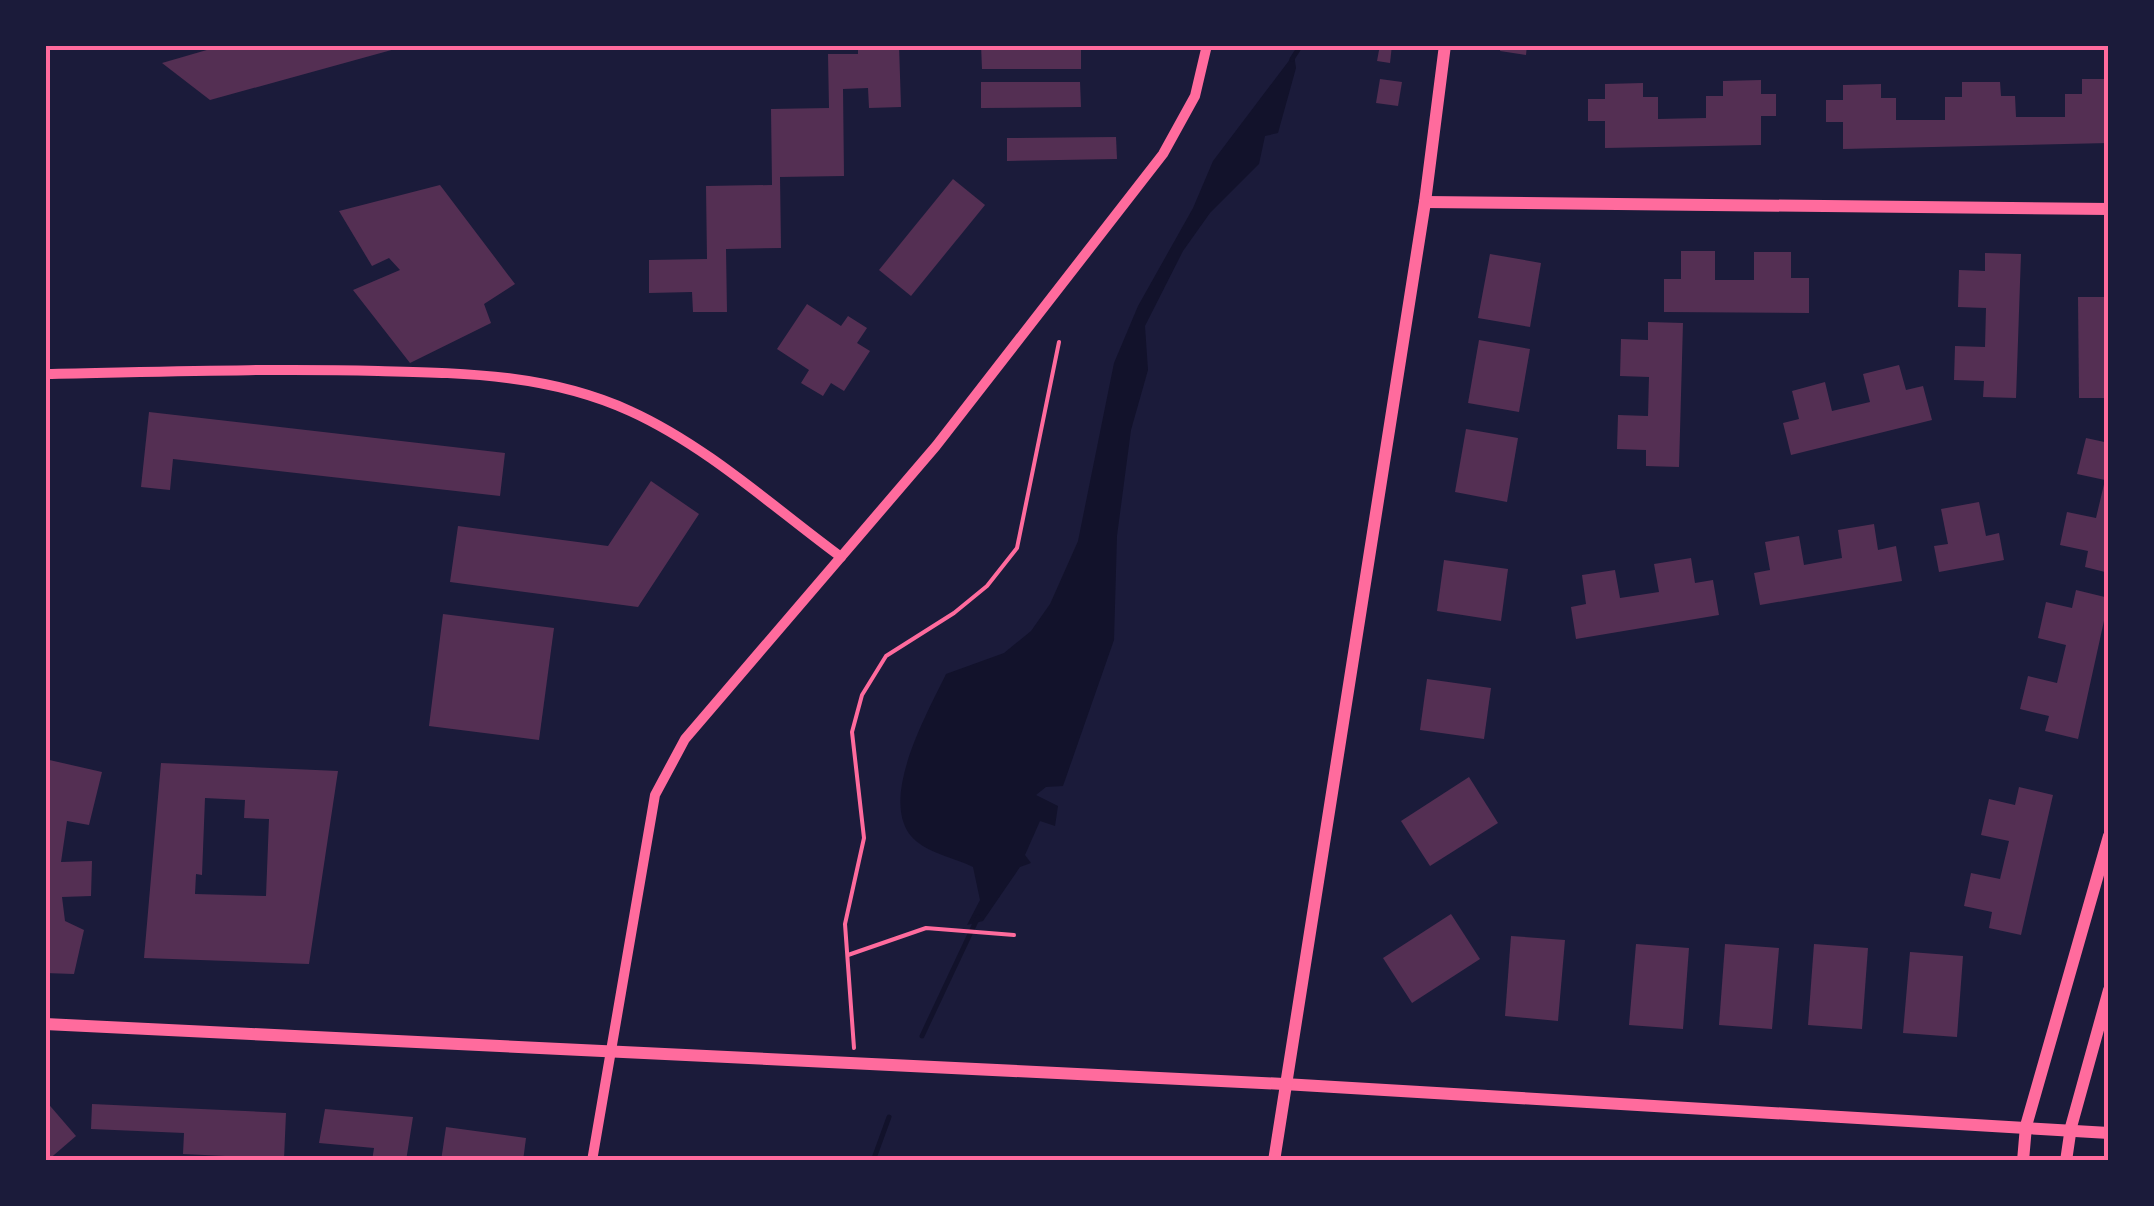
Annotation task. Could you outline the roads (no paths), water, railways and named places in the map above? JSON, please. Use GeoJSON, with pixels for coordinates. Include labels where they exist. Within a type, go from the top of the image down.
{"type":"FeatureCollection","features":[{"type":"Feature","properties":{"kind":"street"},"geometry":{"type":"LineString","coordinates":[[592,1161],[654,795],[685,738],[936,446],[1163,154],[1195,96],[1207,45]]}},
{"type":"Feature","properties":{"kind":"street"},"geometry":{"type":"LineString","coordinates":[[1274,1161],[1425,202],[1446,45]]}},
{"type":"Feature","properties":{"kind":"street"},"geometry":{"type":"LineString","coordinates":[[1425,202],[2109,210]]}},
{"type":"Feature","properties":{"kind":"street"},"geometry":{"type":"LineString","coordinates":[[45,374],[306,369],[490,374],[559,385],[628,410],[679,437],[841,557]]}},
{"type":"Feature","properties":{"kind":"street"},"geometry":{"type":"LineString","coordinates":[[2023,1161],[2026,1126],[2109,836]]}},
{"type":"Feature","properties":{"kind":"street"},"geometry":{"type":"LineString","coordinates":[[2066,1161],[2071,1127],[2109,990]]}},
{"type":"Feature","properties":{"kind":"street"},"geometry":{"type":"LineString","coordinates":[[45,1024],[1284,1084],[2071,1127],[2109,1133]]}},
{"type":"Feature","properties":{"kind":"waterway"},"geometry":{"type":"LineString","coordinates":[[1292,59],[1301,45]]}},
{"type":"Feature","properties":{"kind":"waterway"},"geometry":{"type":"LineString","coordinates":[[922,1036],[978,917]]}},
{"type":"Feature","properties":{"kind":"waterway"},"geometry":{"type":"LineString","coordinates":[[873,1161],[889,1117]]}}]}
